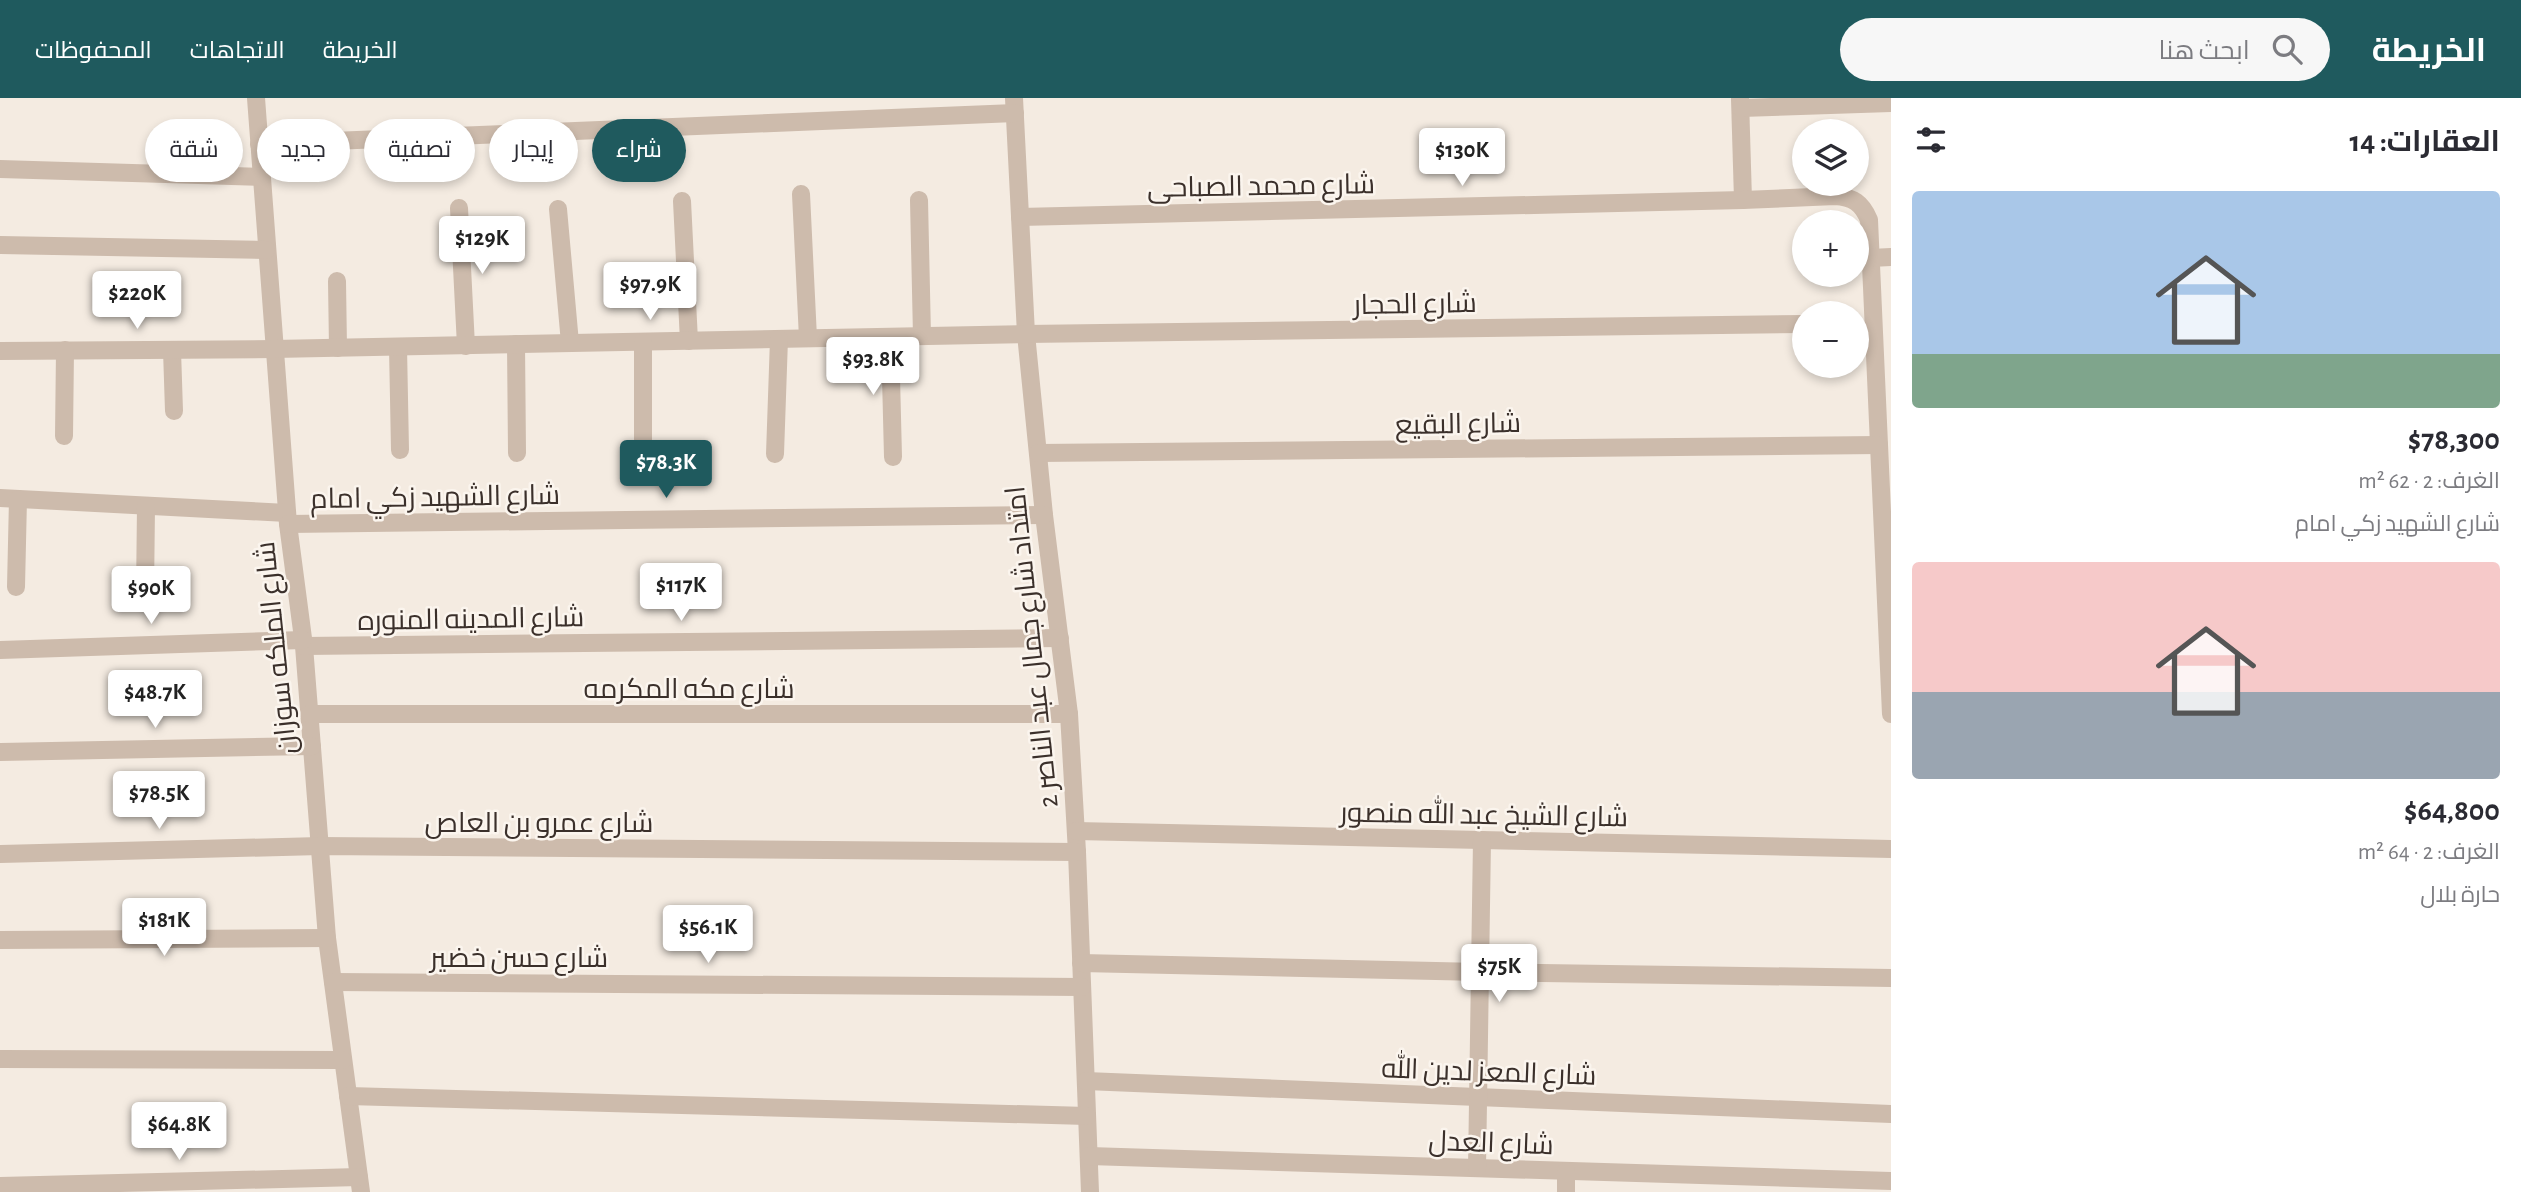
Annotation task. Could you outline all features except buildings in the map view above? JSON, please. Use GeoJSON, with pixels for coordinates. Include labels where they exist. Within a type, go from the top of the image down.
{"type":"FeatureCollection","features":[{"type":"Feature","properties":{"kind":"street","name":"شارع الملكه سوزان"},"geometry":{"type":"LineString","coordinates":[[256,98],[257,119]]}},
{"type":"Feature","properties":{"kind":"street"},"geometry":{"type":"LineString","coordinates":[[1743,200],[1740,103],[1891,103]]}},
{"type":"Feature","properties":{"kind":"street"},"geometry":{"type":"LineString","coordinates":[[350,139],[1014,106]]}},
{"type":"Feature","properties":{"kind":"street","name":"امتداد شارع جمال عبد الناصر 2"},"geometry":{"type":"LineString","coordinates":[[1014,106],[1026,334],[1044,515],[1069,714],[1090,1192]]}},
{"type":"Feature","properties":{"kind":"street"},"geometry":{"type":"LineString","coordinates":[[0,169],[257,177]]}},
{"type":"Feature","properties":{"kind":"street","name":"شارع الملكه سوزان"},"geometry":{"type":"LineString","coordinates":[[261,182],[288,519],[303,643],[327,938],[360,1185]]}},
{"type":"Feature","properties":{"kind":"street"},"geometry":{"type":"LineString","coordinates":[[801,194],[808,338]]}},
{"type":"Feature","properties":{"kind":"street","name":"شارع محمد الصباحى"},"geometry":{"type":"LineString","coordinates":[[1020,217],[1847,196],[1857,201],[1869,220],[1871,258]]}},
{"type":"Feature","properties":{"kind":"street"},"geometry":{"type":"LineString","coordinates":[[919,200],[922,336]]}},
{"type":"Feature","properties":{"kind":"street"},"geometry":{"type":"LineString","coordinates":[[682,201],[690,341]]}},
{"type":"Feature","properties":{"kind":"street"},"geometry":{"type":"LineString","coordinates":[[459,208],[466,346]]}},
{"type":"Feature","properties":{"kind":"street"},"geometry":{"type":"LineString","coordinates":[[558,209],[570,343]]}},
{"type":"Feature","properties":{"kind":"street"},"geometry":{"type":"LineString","coordinates":[[0,245],[266,250]]}},
{"type":"Feature","properties":{"kind":"street"},"geometry":{"type":"LineString","coordinates":[[1867,301],[1871,258],[1891,257]]}},
{"type":"Feature","properties":{"kind":"street"},"geometry":{"type":"LineString","coordinates":[[337,281],[338,348]]}},
{"type":"Feature","properties":{"kind":"street","name":"شارع الحجار"},"geometry":{"type":"LineString","coordinates":[[0,351],[274,349],[1026,334],[1792,324]]}},
{"type":"Feature","properties":{"kind":"street"},"geometry":{"type":"LineString","coordinates":[[890,337],[894,457]]}},
{"type":"Feature","properties":{"kind":"street"},"geometry":{"type":"LineString","coordinates":[[775,454],[779,339]]}},
{"type":"Feature","properties":{"kind":"street"},"geometry":{"type":"LineString","coordinates":[[1869,340],[1884,402],[1879,445],[1888,550],[1891,714]]}},
{"type":"Feature","properties":{"kind":"street"},"geometry":{"type":"LineString","coordinates":[[643,342],[643,452]]}},
{"type":"Feature","properties":{"kind":"street"},"geometry":{"type":"LineString","coordinates":[[516,344],[517,453]]}},
{"type":"Feature","properties":{"kind":"street"},"geometry":{"type":"LineString","coordinates":[[398,347],[400,450]]}},
{"type":"Feature","properties":{"kind":"street"},"geometry":{"type":"LineString","coordinates":[[172,349],[174,411]]}},
{"type":"Feature","properties":{"kind":"street"},"geometry":{"type":"LineString","coordinates":[[64,436],[65,350]]}},
{"type":"Feature","properties":{"kind":"street","name":"شارع البقيع"},"geometry":{"type":"LineString","coordinates":[[1038,453],[1879,445]]}},
{"type":"Feature","properties":{"kind":"street"},"geometry":{"type":"LineString","coordinates":[[9,499],[16,587]]}},
{"type":"Feature","properties":{"kind":"street","name":"شارع الشهيد زكي امام"},"geometry":{"type":"LineString","coordinates":[[9,499],[146,506],[288,519],[1044,515]]}},
{"type":"Feature","properties":{"kind":"street"},"geometry":{"type":"LineString","coordinates":[[145,594],[146,506]]}},
{"type":"Feature","properties":{"kind":"street","name":"شارع المدينه المنوره"},"geometry":{"type":"LineString","coordinates":[[0,650],[303,643],[1060,638]]}},
{"type":"Feature","properties":{"kind":"street","name":"شارع مكه المكرمه"},"geometry":{"type":"LineString","coordinates":[[309,714],[1069,714]]}},
{"type":"Feature","properties":{"kind":"street"},"geometry":{"type":"LineString","coordinates":[[0,752],[312,746]]}},
{"type":"Feature","properties":{"kind":"street","name":"شارع الشيخ عبد الله منصور"},"geometry":{"type":"LineString","coordinates":[[1076,831],[1891,849]]}},
{"type":"Feature","properties":{"kind":"street"},"geometry":{"type":"LineString","coordinates":[[1477,1168],[1482,840]]}},
{"type":"Feature","properties":{"kind":"street","name":"شارع عمرو بن العاص"},"geometry":{"type":"LineString","coordinates":[[0,854],[320,846],[1077,852]]}},
{"type":"Feature","properties":{"kind":"street"},"geometry":{"type":"LineString","coordinates":[[0,940],[327,938]]}},
{"type":"Feature","properties":{"kind":"street"},"geometry":{"type":"LineString","coordinates":[[1081,963],[1891,978]]}},
{"type":"Feature","properties":{"kind":"street","name":"شارع حسن خضير"},"geometry":{"type":"LineString","coordinates":[[333,982],[1082,987]]}},
{"type":"Feature","properties":{"kind":"street"},"geometry":{"type":"LineString","coordinates":[[0,1059],[343,1060]]}},
{"type":"Feature","properties":{"kind":"street","name":"شارع المعز لدين الله"},"geometry":{"type":"LineString","coordinates":[[1086,1081],[1891,1114]]}},
{"type":"Feature","properties":{"kind":"street"},"geometry":{"type":"LineString","coordinates":[[348,1096],[1087,1116]]}},
{"type":"Feature","properties":{"kind":"street","name":"شارع العدل"},"geometry":{"type":"LineString","coordinates":[[1089,1156],[1891,1181]]}},
{"type":"Feature","properties":{"kind":"street"},"geometry":{"type":"LineString","coordinates":[[1566,1171],[1566,1192]]}},
{"type":"Feature","properties":{"kind":"street"},"geometry":{"type":"LineString","coordinates":[[0,1186],[63,1188],[360,1185]]}}]}
